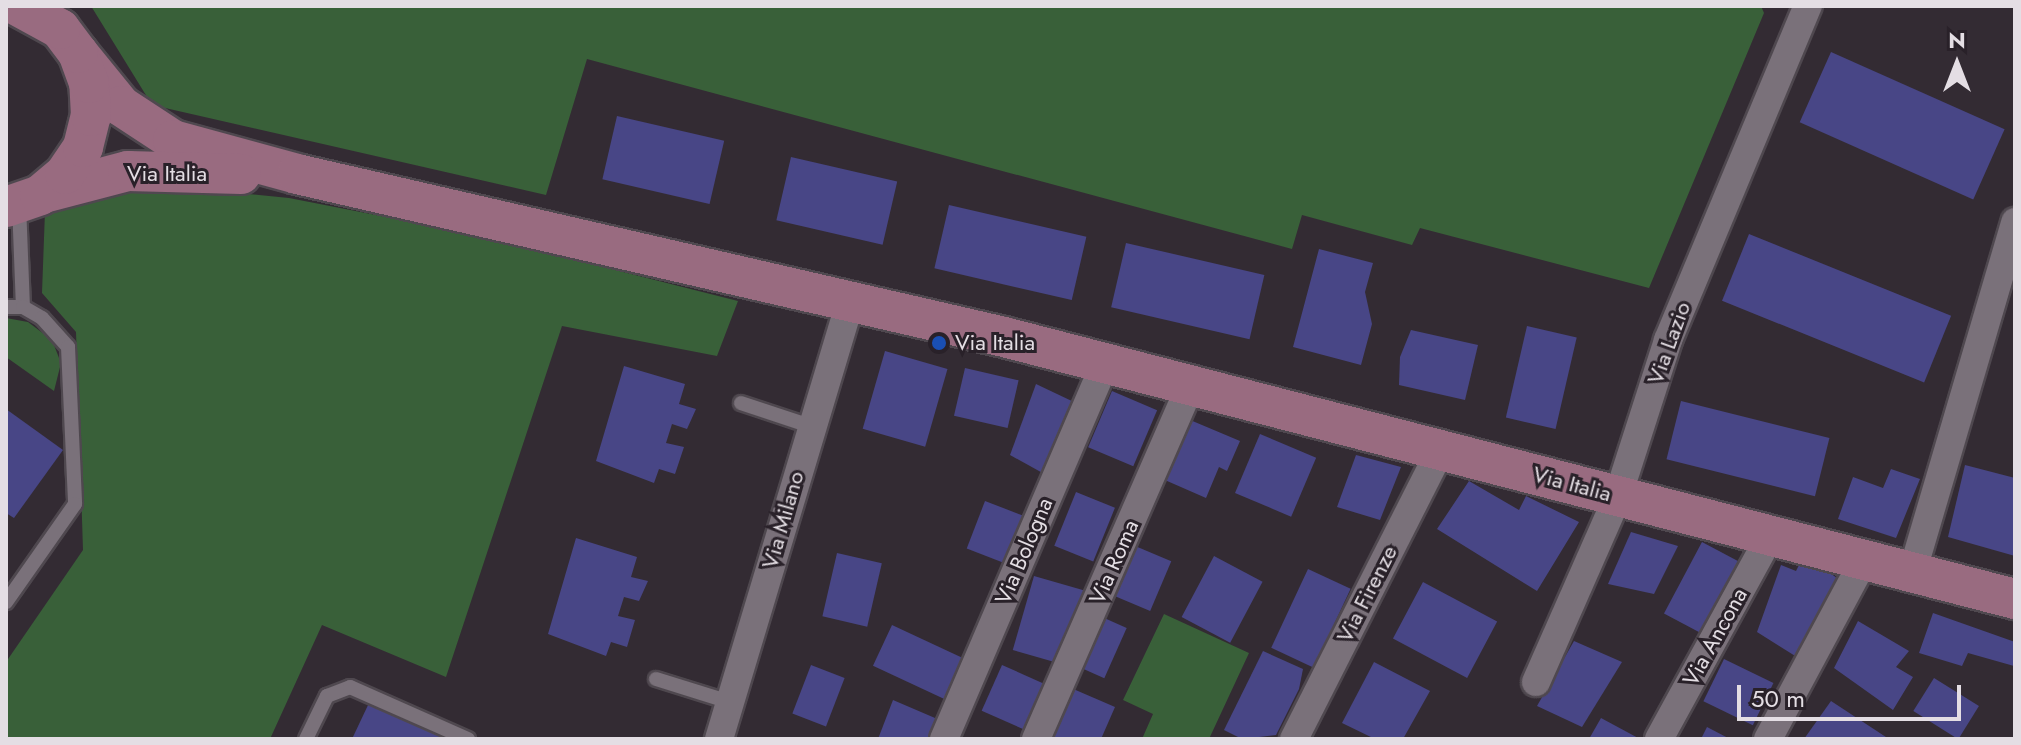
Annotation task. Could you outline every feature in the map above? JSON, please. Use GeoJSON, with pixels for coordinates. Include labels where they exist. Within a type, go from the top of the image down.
{"type":"FeatureCollection","features":[{"type":"Feature","properties":{"kind":"main road","name":"Via Italia"},"geometry":{"type":"LineString","coordinates":[[18,6],[60,29],[139,122],[173,140],[297,174],[850,301],[1191,384],[2015,599]]}},
{"type":"Feature","properties":{"kind":"main road"},"geometry":{"type":"LineString","coordinates":[[22,202],[77,156],[91,116],[89,83],[78,53]]}},
{"type":"Feature","properties":{"kind":"main road","name":"Via Italia"},"geometry":{"type":"LineString","coordinates":[[22,202],[128,171],[297,174]]}},
{"type":"Feature","properties":{"kind":"street","name":"Via Lazio"},"geometry":{"type":"LineString","coordinates":[[1536,682],[1618,496],[1668,340],[1808,6]]}},
{"type":"Feature","properties":{"kind":"street"},"geometry":{"type":"LineString","coordinates":[[1912,573],[2015,222]]}},
{"type":"Feature","properties":{"kind":"street","name":"Via Milano"},"geometry":{"type":"LineString","coordinates":[[719,739],[810,426],[850,301]]}},
{"type":"Feature","properties":{"kind":"street","name":"Via Bologna"},"geometry":{"type":"LineString","coordinates":[[944,739],[1105,363]]}},
{"type":"Feature","properties":{"kind":"street","name":"Via Roma"},"geometry":{"type":"LineString","coordinates":[[1036,739],[1191,384]]}},
{"type":"Feature","properties":{"kind":"street","name":"Via Firenze"},"geometry":{"type":"LineString","coordinates":[[1294,739],[1441,449]]}},
{"type":"Feature","properties":{"kind":"street","name":"Via Ancona"},"geometry":{"type":"LineString","coordinates":[[1659,739],[1770,536]]}},
{"type":"Feature","properties":{"kind":"street"},"geometry":{"type":"LineString","coordinates":[[1768,739],[1864,560]]}},
{"type":"Feature","properties":{"kind":"lane"},"geometry":{"type":"LineString","coordinates":[[22,202],[23,307]]}},
{"type":"Feature","properties":{"kind":"lane"},"geometry":{"type":"LineString","coordinates":[[6,307],[23,307],[68,347],[75,504],[6,602]]}},
{"type":"Feature","properties":{"kind":"lane"},"geometry":{"type":"LineString","coordinates":[[741,403],[810,426]]}},
{"type":"Feature","properties":{"kind":"lane"},"geometry":{"type":"LineString","coordinates":[[656,679],[730,702]]}},
{"type":"Feature","properties":{"kind":"lane"},"geometry":{"type":"LineString","coordinates":[[306,739],[327,696],[350,687],[468,739]]}},
{"type":"Feature","properties":{"kind":"green space"},"geometry":{"type":"Polygon","coordinates":[[[91,6],[1761,6],[1764,13],[1649,288],[1420,228],[1412,245],[1302,215],[1292,249],[587,59],[546,195],[152,105],[91,6]]]}},
{"type":"Feature","properties":{"kind":"green space"},"geometry":{"type":"Polygon","coordinates":[[[159,185],[289,198],[473,234],[738,301],[717,356],[562,326],[446,677],[322,625],[270,739],[6,739],[6,662],[83,550],[76,332],[42,293],[45,211],[90,193],[159,185]]]}},
{"type":"Feature","properties":{"kind":"green space"},"geometry":{"type":"Polygon","coordinates":[[[6,318],[28,322],[52,340],[61,363],[54,391],[6,357],[6,318]]]}},
{"type":"Feature","properties":{"kind":"green space"},"geometry":{"type":"Polygon","coordinates":[[[1164,614],[1249,653],[1209,739],[1142,739],[1153,714],[1123,700],[1164,614]]]}},
{"type":"Feature","properties":{"kind":"building"},"geometry":{"type":"Polygon","coordinates":[[[1831,52],[2005,129],[1973,200],[1800,122],[1831,52]]]}},
{"type":"Feature","properties":{"kind":"building"},"geometry":{"type":"Polygon","coordinates":[[[617,116],[724,141],[710,204],[602,179],[617,116]]]}},
{"type":"Feature","properties":{"kind":"building"},"geometry":{"type":"Polygon","coordinates":[[[791,157],[897,182],[883,245],[776,220],[791,157]]]}},
{"type":"Feature","properties":{"kind":"building"},"geometry":{"type":"Polygon","coordinates":[[[949,205],[1086,237],[1072,300],[934,268],[949,205]]]}},
{"type":"Feature","properties":{"kind":"building"},"geometry":{"type":"Polygon","coordinates":[[[1749,234],[1951,316],[1924,382],[1722,301],[1749,234]]]}},
{"type":"Feature","properties":{"kind":"building"},"geometry":{"type":"Polygon","coordinates":[[[1126,243],[1264,275],[1250,339],[1111,307],[1126,243]]]}},
{"type":"Feature","properties":{"kind":"building"},"geometry":{"type":"Polygon","coordinates":[[[1319,249],[1373,263],[1365,292],[1372,324],[1361,365],[1293,347],[1319,249]]]}},
{"type":"Feature","properties":{"kind":"building"},"geometry":{"type":"Polygon","coordinates":[[[1527,326],[1577,337],[1556,429],[1506,418],[1527,326]]]}},
{"type":"Feature","properties":{"kind":"building"},"geometry":{"type":"Polygon","coordinates":[[[1411,330],[1478,345],[1465,400],[1399,385],[1400,357],[1411,330]]]}},
{"type":"Feature","properties":{"kind":"building"},"geometry":{"type":"Polygon","coordinates":[[[885,351],[947,369],[925,447],[863,429],[885,351]]]}},
{"type":"Feature","properties":{"kind":"building"},"geometry":{"type":"Polygon","coordinates":[[[624,366],[685,384],[679,404],[696,409],[687,429],[672,424],[666,443],[684,447],[675,474],[659,469],[654,483],[596,461],[624,366]]]}},
{"type":"Feature","properties":{"kind":"building"},"geometry":{"type":"Polygon","coordinates":[[[965,368],[1019,380],[1008,428],[954,416],[965,368]]]}},
{"type":"Feature","properties":{"kind":"building"},"geometry":{"type":"Polygon","coordinates":[[[1036,384],[1076,403],[1048,476],[1010,455],[1036,384]]]}},
{"type":"Feature","properties":{"kind":"building"},"geometry":{"type":"Polygon","coordinates":[[[1112,391],[1157,410],[1133,466],[1088,447],[1112,391]]]}},
{"type":"Feature","properties":{"kind":"building"},"geometry":{"type":"Polygon","coordinates":[[[1681,401],[1829,438],[1815,496],[1666,459],[1681,401]]]}},
{"type":"Feature","properties":{"kind":"building"},"geometry":{"type":"Polygon","coordinates":[[[6,409],[63,450],[14,518],[6,513],[6,409]]]}},
{"type":"Feature","properties":{"kind":"building"},"geometry":{"type":"Polygon","coordinates":[[[1183,417],[1240,441],[1227,471],[1219,467],[1206,498],[1158,477],[1183,417]]]}},
{"type":"Feature","properties":{"kind":"building"},"geometry":{"type":"Polygon","coordinates":[[[1260,434],[1316,458],[1291,517],[1235,493],[1260,434]]]}},
{"type":"Feature","properties":{"kind":"building"},"geometry":{"type":"Polygon","coordinates":[[[1356,455],[1401,467],[1380,520],[1337,507],[1356,455]]]}},
{"type":"Feature","properties":{"kind":"building"},"geometry":{"type":"Polygon","coordinates":[[[1965,465],[2015,478],[2015,556],[1948,537],[1965,465]]]}},
{"type":"Feature","properties":{"kind":"building"},"geometry":{"type":"Polygon","coordinates":[[[1891,469],[1920,479],[1896,538],[1838,519],[1853,477],[1883,488],[1891,469]]]}},
{"type":"Feature","properties":{"kind":"building"},"geometry":{"type":"Polygon","coordinates":[[[1469,481],[1519,510],[1526,496],[1579,522],[1537,591],[1437,529],[1469,481]]]}},
{"type":"Feature","properties":{"kind":"building"},"geometry":{"type":"Polygon","coordinates":[[[1076,492],[1115,508],[1093,562],[1054,546],[1076,492]]]}},
{"type":"Feature","properties":{"kind":"building"},"geometry":{"type":"Polygon","coordinates":[[[985,501],[1029,518],[1011,565],[967,549],[985,501]]]}},
{"type":"Feature","properties":{"kind":"building"},"geometry":{"type":"Polygon","coordinates":[[[1631,532],[1678,546],[1654,594],[1608,584],[1631,532]]]}},
{"type":"Feature","properties":{"kind":"building"},"geometry":{"type":"Polygon","coordinates":[[[576,538],[637,557],[631,577],[648,581],[639,601],[624,597],[618,616],[635,620],[627,647],[611,642],[606,656],[548,634],[576,538]]]}},
{"type":"Feature","properties":{"kind":"building"},"geometry":{"type":"Polygon","coordinates":[[[1702,542],[1743,564],[1705,636],[1664,614],[1702,542]]]}},
{"type":"Feature","properties":{"kind":"building"},"geometry":{"type":"Polygon","coordinates":[[[1128,543],[1171,561],[1150,611],[1107,593],[1128,543]]]}},
{"type":"Feature","properties":{"kind":"building"},"geometry":{"type":"Polygon","coordinates":[[[837,553],[882,563],[867,627],[822,616],[837,553]]]}},
{"type":"Feature","properties":{"kind":"building"},"geometry":{"type":"Polygon","coordinates":[[[1214,556],[1263,582],[1230,643],[1182,617],[1214,556]]]}},
{"type":"Feature","properties":{"kind":"building"},"geometry":{"type":"Polygon","coordinates":[[[1800,563],[1823,568],[1848,586],[1800,659],[1757,632],[1781,565],[1796,571],[1800,563]]]}},
{"type":"Feature","properties":{"kind":"building"},"geometry":{"type":"Polygon","coordinates":[[[1308,569],[1351,589],[1314,668],[1271,648],[1308,569]]]}},
{"type":"Feature","properties":{"kind":"building"},"geometry":{"type":"Polygon","coordinates":[[[1034,576],[1089,592],[1068,666],[1013,650],[1034,576]]]}},
{"type":"Feature","properties":{"kind":"building"},"geometry":{"type":"Polygon","coordinates":[[[1423,582],[1497,621],[1467,678],[1393,639],[1423,582]]]}},
{"type":"Feature","properties":{"kind":"building"},"geometry":{"type":"Polygon","coordinates":[[[1933,613],[2015,642],[2014,666],[1968,653],[1962,666],[1919,653],[1933,613]]]}},
{"type":"Feature","properties":{"kind":"building"},"geometry":{"type":"Polygon","coordinates":[[[1102,617],[1127,628],[1104,678],[1080,667],[1102,617]]]}},
{"type":"Feature","properties":{"kind":"building"},"geometry":{"type":"Polygon","coordinates":[[[1858,621],[1909,651],[1896,667],[1913,677],[1893,710],[1834,668],[1858,621]]]}},
{"type":"Feature","properties":{"kind":"building"},"geometry":{"type":"Polygon","coordinates":[[[892,625],[968,660],[949,701],[873,666],[892,625]]]}},
{"type":"Feature","properties":{"kind":"building"},"geometry":{"type":"Polygon","coordinates":[[[1574,641],[1622,662],[1582,727],[1537,706],[1574,641]]]}},
{"type":"Feature","properties":{"kind":"building"},"geometry":{"type":"Polygon","coordinates":[[[1263,651],[1303,669],[1299,689],[1276,735],[1242,739],[1224,730],[1263,651]]]}},
{"type":"Feature","properties":{"kind":"building"},"geometry":{"type":"Polygon","coordinates":[[[1724,659],[1773,683],[1753,725],[1703,701],[1724,659]]]}},
{"type":"Feature","properties":{"kind":"building"},"geometry":{"type":"Polygon","coordinates":[[[1374,662],[1430,691],[1403,739],[1375,739],[1342,723],[1374,662]]]}},
{"type":"Feature","properties":{"kind":"building"},"geometry":{"type":"Polygon","coordinates":[[[811,665],[845,678],[826,726],[792,714],[811,665]]]}},
{"type":"Feature","properties":{"kind":"building"},"geometry":{"type":"Polygon","coordinates":[[[1002,665],[1047,685],[1026,731],[982,711],[1002,665]]]}},
{"type":"Feature","properties":{"kind":"building"},"geometry":{"type":"Polygon","coordinates":[[[1934,678],[1979,706],[1958,739],[1913,711],[1934,678]]]}},
{"type":"Feature","properties":{"kind":"building"},"geometry":{"type":"Polygon","coordinates":[[[1071,688],[1115,707],[1101,739],[1049,739],[1071,688]]]}},
{"type":"Feature","properties":{"kind":"building"},"geometry":{"type":"Polygon","coordinates":[[[893,700],[942,721],[934,739],[878,739],[893,700]]]}},
{"type":"Feature","properties":{"kind":"building"},"geometry":{"type":"Polygon","coordinates":[[[1831,701],[1889,739],[1804,739],[1831,701]]]}},
{"type":"Feature","properties":{"kind":"building"},"geometry":{"type":"Polygon","coordinates":[[[369,703],[445,739],[352,739],[369,703]]]}},
{"type":"Feature","properties":{"kind":"building"},"geometry":{"type":"Polygon","coordinates":[[[1601,718],[1640,739],[1589,739],[1601,718]]]}},
{"type":"Feature","properties":{"kind":"building"},"geometry":{"type":"Polygon","coordinates":[[[1707,727],[1730,739],[1701,739],[1707,727]]]}},
{"type":"Feature","properties":{"kind":"place","name":"Via Italia"},"geometry":{"type":"Point","coordinates":[939,343]}}]}
